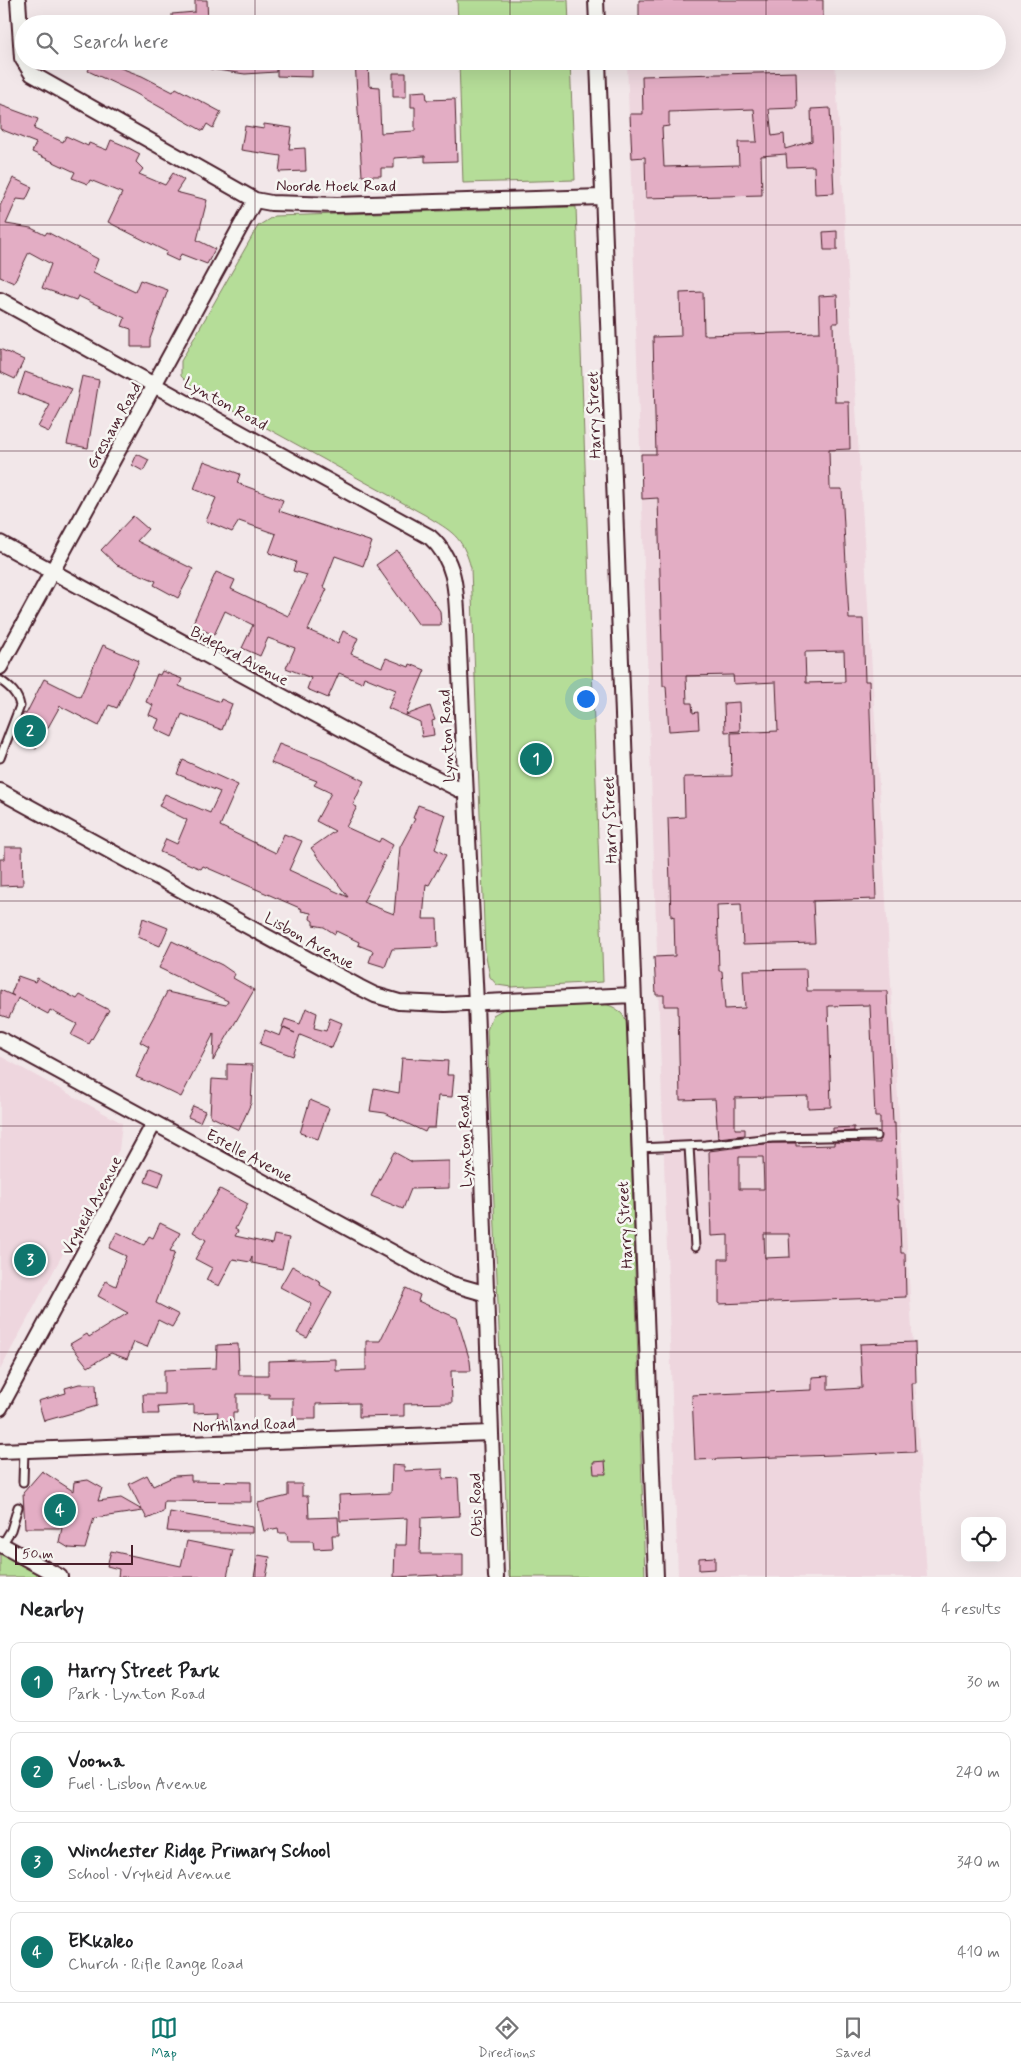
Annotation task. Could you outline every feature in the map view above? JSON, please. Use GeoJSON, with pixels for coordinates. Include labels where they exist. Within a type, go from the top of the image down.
{"type":"FeatureCollection","features":[{"type":"Feature","properties":{"kind":"street","name":"Noorde Hoek Road"},"geometry":{"type":"LineString","coordinates":[[18,0],[19,15]]}},
{"type":"Feature","properties":{"kind":"street"},"geometry":{"type":"LineString","coordinates":[[596,0],[597,15]]}},
{"type":"Feature","properties":{"kind":"street","name":"Noorde Hoek Road"},"geometry":{"type":"LineString","coordinates":[[30,70],[32,74],[255,200],[271,203],[337,205],[602,197]]}},
{"type":"Feature","properties":{"kind":"street","name":"Harry Street"},"geometry":{"type":"LineString","coordinates":[[598,70],[634,995],[638,1148],[656,1577]]}},
{"type":"Feature","properties":{"kind":"street","name":"Gresham Road"},"geometry":{"type":"LineString","coordinates":[[0,667],[255,200]]}},
{"type":"Feature","properties":{"kind":"street","name":"Lynton Road"},"geometry":{"type":"LineString","coordinates":[[0,300],[156,384],[430,537],[442,548],[450,562],[455,590],[476,1003],[487,1294],[490,1433]]}},
{"type":"Feature","properties":{"kind":"street","name":"Bideford Avenue"},"geometry":{"type":"LineString","coordinates":[[0,543],[366,742],[466,793]]}},
{"type":"Feature","properties":{"kind":"street","name":"Lisbon Avenue"},"geometry":{"type":"LineString","coordinates":[[0,791],[375,995],[399,1002],[476,1003],[634,995]]}},
{"type":"Feature","properties":{"kind":"street","name":"Estelle Avenue"},"geometry":{"type":"LineString","coordinates":[[0,1039],[436,1276],[452,1284],[487,1294]]}},
{"type":"Feature","properties":{"kind":"street","name":"Vryheid Avenue"},"geometry":{"type":"LineString","coordinates":[[0,1408],[154,1123]]}},
{"type":"Feature","properties":{"kind":"street","name":"Northland Road"},"geometry":{"type":"LineString","coordinates":[[0,1451],[490,1433]]}},
{"type":"Feature","properties":{"kind":"street","name":"Otis Road"},"geometry":{"type":"LineString","coordinates":[[490,1433],[496,1577]]}},
{"type":"Feature","properties":{"kind":"street"},"geometry":{"type":"LineString","coordinates":[[1,1545],[60,1577]]}},
{"type":"Feature","properties":{"kind":"lane"},"geometry":{"type":"LineString","coordinates":[[0,680],[10,687],[19,699],[20,706],[0,758]]}},
{"type":"Feature","properties":{"kind":"lane"},"geometry":{"type":"LineString","coordinates":[[638,1148],[689,1146],[772,1138],[876,1136]]}},
{"type":"Feature","properties":{"kind":"lane"},"geometry":{"type":"LineString","coordinates":[[689,1146],[695,1247]]}},
{"type":"Feature","properties":{"kind":"lane"},"geometry":{"type":"LineString","coordinates":[[23,1482],[24,1450]]}},
{"type":"Feature","properties":{"kind":"lane"},"geometry":{"type":"LineString","coordinates":[[1,1545],[11,1530],[18,1507]]}},
{"type":"Feature","properties":{"kind":"shaded area"},"geometry":{"type":"Polygon","coordinates":[[[627,70],[836,70],[927,1577],[678,1577],[627,70]]]}},
{"type":"Feature","properties":{"kind":"shaded area"},"geometry":{"type":"Polygon","coordinates":[[[0,1056],[122,1123],[119,1150],[0,1370],[0,1056]]]}},
{"type":"Feature","properties":{"kind":"green space"},"geometry":{"type":"Polygon","coordinates":[[[457,0],[568,0],[569,15],[458,15],[457,0]]]}},
{"type":"Feature","properties":{"kind":"green space"},"geometry":{"type":"Polygon","coordinates":[[[459,70],[570,70],[575,180],[463,183],[459,70]]]}},
{"type":"Feature","properties":{"kind":"green space"},"geometry":{"type":"Polygon","coordinates":[[[576,207],[603,982],[511,987],[497,985],[490,977],[485,951],[471,568],[464,548],[455,536],[425,515],[192,387],[181,376],[181,361],[258,226],[274,216],[576,207]]]}},
{"type":"Feature","properties":{"kind":"green space"},"geometry":{"type":"Polygon","coordinates":[[[603,1004],[618,1010],[627,1023],[645,1577],[509,1577],[487,1030],[493,1015],[504,1009],[603,1004]]]}},
{"type":"Feature","properties":{"kind":"green space"},"geometry":{"type":"Polygon","coordinates":[[[0,1549],[51,1577],[0,1577],[0,1549]]]}},
{"type":"Feature","properties":{"kind":"building"},"geometry":{"type":"Polygon","coordinates":[[[195,0],[207,0],[208,15],[172,15],[172,14],[195,12],[195,0]]]}},
{"type":"Feature","properties":{"kind":"building"},"geometry":{"type":"Polygon","coordinates":[[[639,0],[823,0],[823,15],[639,15],[639,0]]]}},
{"type":"Feature","properties":{"kind":"building"},"geometry":{"type":"Polygon","coordinates":[[[126,70],[173,92],[176,88],[221,112],[213,128],[207,124],[203,131],[133,92],[88,71],[126,70]]]}},
{"type":"Feature","properties":{"kind":"building"},"geometry":{"type":"Polygon","coordinates":[[[217,70],[276,70],[276,72],[245,74],[217,70]]]}},
{"type":"Feature","properties":{"kind":"building"},"geometry":{"type":"Polygon","coordinates":[[[277,70],[312,70],[312,77],[277,76],[277,70]]]}},
{"type":"Feature","properties":{"kind":"building"},"geometry":{"type":"Polygon","coordinates":[[[356,70],[368,70],[369,86],[379,87],[381,133],[415,131],[415,107],[411,107],[411,92],[426,91],[427,100],[455,99],[457,161],[425,162],[425,156],[394,158],[394,168],[381,168],[381,176],[362,176],[356,70]]]}},
{"type":"Feature","properties":{"kind":"building"},"geometry":{"type":"Polygon","coordinates":[[[796,72],[797,108],[769,109],[772,136],[784,134],[785,149],[812,141],[811,109],[830,108],[834,193],[815,194],[814,166],[787,167],[786,154],[761,156],[762,195],[646,198],[645,157],[632,158],[630,114],[643,114],[642,76],[796,72]],[[754,109],[669,112],[669,126],[662,127],[664,167],[739,165],[738,142],[757,142],[754,109]]]}},
{"type":"Feature","properties":{"kind":"building"},"geometry":{"type":"Polygon","coordinates":[[[393,73],[406,73],[406,97],[393,97],[393,73]]]}},
{"type":"Feature","properties":{"kind":"building"},"geometry":{"type":"Polygon","coordinates":[[[0,105],[38,119],[34,129],[63,142],[66,136],[88,146],[89,143],[107,150],[111,140],[123,145],[140,154],[136,162],[143,169],[139,174],[165,185],[173,173],[184,180],[176,192],[207,200],[197,240],[215,249],[207,264],[181,254],[178,261],[165,255],[167,252],[108,222],[122,193],[90,180],[88,184],[72,178],[75,172],[32,152],[36,143],[0,129],[0,105]]]}},
{"type":"Feature","properties":{"kind":"building"},"geometry":{"type":"Polygon","coordinates":[[[264,124],[292,128],[289,149],[305,148],[306,171],[279,172],[281,156],[241,150],[245,126],[264,129],[264,124]]]}},
{"type":"Feature","properties":{"kind":"building"},"geometry":{"type":"Polygon","coordinates":[[[13,178],[32,187],[26,200],[17,199],[6,224],[31,228],[45,235],[47,232],[98,259],[93,272],[135,292],[140,280],[168,290],[150,339],[150,347],[131,347],[131,329],[122,326],[125,318],[78,296],[76,300],[42,288],[51,264],[29,252],[14,283],[0,277],[0,206],[13,178]]]}},
{"type":"Feature","properties":{"kind":"building"},"geometry":{"type":"Polygon","coordinates":[[[837,231],[837,250],[824,250],[823,232],[837,231]]]}},
{"type":"Feature","properties":{"kind":"building"},"geometry":{"type":"Polygon","coordinates":[[[703,292],[704,335],[820,332],[819,296],[837,295],[838,323],[833,323],[835,402],[849,402],[850,449],[829,450],[830,489],[842,489],[849,619],[863,619],[865,681],[869,681],[876,899],[813,901],[815,943],[743,945],[741,904],[717,905],[719,971],[722,971],[725,1009],[745,1008],[743,970],[806,969],[807,991],[887,991],[893,1123],[895,1123],[897,1200],[899,1200],[901,1253],[905,1253],[906,1297],[719,1304],[719,1259],[728,1259],[728,1235],[711,1236],[709,1151],[772,1143],[796,1143],[796,1146],[834,1145],[834,1142],[880,1143],[880,1117],[875,1117],[870,1005],[828,1006],[831,1107],[808,1108],[808,1096],[735,1098],[735,1129],[745,1129],[745,1135],[718,1138],[715,1099],[680,1100],[678,1006],[664,1006],[664,995],[656,995],[654,957],[675,956],[674,916],[671,917],[668,818],[685,817],[684,777],[732,776],[731,733],[778,731],[776,682],[734,684],[733,675],[686,676],[687,703],[692,703],[693,713],[698,712],[699,729],[669,731],[666,686],[663,686],[658,498],[642,499],[641,454],[656,454],[653,337],[681,336],[680,293],[703,292]],[[844,651],[805,652],[806,683],[845,682],[844,651]],[[739,1157],[739,1189],[764,1189],[763,1157],[739,1157]],[[764,1234],[765,1258],[790,1257],[789,1234],[764,1234]]]}},
{"type":"Feature","properties":{"kind":"building"},"geometry":{"type":"Polygon","coordinates":[[[0,349],[24,360],[15,379],[0,372],[0,349]]]}},
{"type":"Feature","properties":{"kind":"building"},"geometry":{"type":"Polygon","coordinates":[[[25,372],[72,389],[49,432],[38,427],[50,405],[18,393],[25,372]]]}},
{"type":"Feature","properties":{"kind":"building"},"geometry":{"type":"Polygon","coordinates":[[[82,376],[99,380],[88,448],[67,444],[82,376]]]}},
{"type":"Feature","properties":{"kind":"building"},"geometry":{"type":"Polygon","coordinates":[[[137,454],[149,460],[143,471],[132,465],[137,454]]]}},
{"type":"Feature","properties":{"kind":"building"},"geometry":{"type":"Polygon","coordinates":[[[204,461],[240,474],[237,483],[283,500],[279,511],[372,542],[363,566],[335,556],[323,587],[327,589],[308,630],[338,643],[343,631],[358,638],[351,654],[382,667],[386,658],[409,667],[410,664],[425,670],[406,715],[430,706],[435,720],[432,721],[434,735],[422,737],[420,722],[388,708],[396,690],[364,677],[362,683],[339,673],[328,698],[307,689],[311,678],[286,668],[295,648],[268,638],[260,656],[242,648],[253,625],[225,611],[214,635],[192,625],[216,572],[235,580],[231,589],[288,616],[307,575],[293,571],[296,562],[269,553],[276,534],[239,521],[232,532],[206,521],[216,498],[194,489],[204,461]]]}},
{"type":"Feature","properties":{"kind":"building"},"geometry":{"type":"Polygon","coordinates":[[[133,516],[148,529],[137,541],[193,569],[178,598],[154,585],[156,581],[117,565],[101,550],[133,516]]]}},
{"type":"Feature","properties":{"kind":"building"},"geometry":{"type":"Polygon","coordinates":[[[397,550],[440,611],[441,625],[419,625],[376,565],[397,550]]]}},
{"type":"Feature","properties":{"kind":"building"},"geometry":{"type":"Polygon","coordinates":[[[103,645],[139,661],[117,708],[109,705],[99,726],[60,706],[36,749],[14,737],[21,717],[24,713],[26,714],[44,679],[80,697],[103,645]]]}},
{"type":"Feature","properties":{"kind":"building"},"geometry":{"type":"Polygon","coordinates":[[[162,671],[182,679],[179,686],[220,702],[221,699],[232,704],[222,730],[182,714],[172,737],[155,729],[159,719],[149,715],[153,705],[146,702],[157,674],[160,675],[162,671]]]}},
{"type":"Feature","properties":{"kind":"building"},"geometry":{"type":"Polygon","coordinates":[[[739,702],[740,731],[725,732],[724,703],[739,702]]]}},
{"type":"Feature","properties":{"kind":"building"},"geometry":{"type":"Polygon","coordinates":[[[279,744],[321,760],[364,781],[353,805],[357,807],[346,827],[379,842],[381,838],[393,845],[363,902],[394,914],[400,847],[415,819],[413,818],[418,805],[446,815],[435,849],[446,855],[429,885],[426,884],[423,919],[437,919],[438,947],[392,949],[385,967],[369,962],[373,951],[358,945],[359,942],[336,931],[335,934],[324,927],[313,925],[313,921],[310,919],[311,913],[301,911],[302,909],[203,866],[201,869],[160,852],[166,839],[177,844],[187,820],[159,806],[165,794],[210,813],[220,792],[177,774],[183,760],[238,785],[220,826],[276,853],[284,834],[302,841],[289,870],[348,897],[311,848],[335,831],[316,821],[331,793],[314,785],[317,781],[271,763],[279,744]]]}},
{"type":"Feature","properties":{"kind":"building"},"geometry":{"type":"Polygon","coordinates":[[[5,847],[22,847],[23,885],[0,886],[0,859],[5,859],[5,847]]]}},
{"type":"Feature","properties":{"kind":"building"},"geometry":{"type":"Polygon","coordinates":[[[143,918],[168,928],[160,946],[138,937],[143,918]]]}},
{"type":"Feature","properties":{"kind":"building"},"geometry":{"type":"Polygon","coordinates":[[[172,941],[222,965],[235,974],[233,978],[254,990],[213,1061],[214,1033],[181,1097],[136,1077],[149,1047],[140,1042],[167,992],[226,1005],[228,1001],[159,968],[172,941]]]}},
{"type":"Feature","properties":{"kind":"building"},"geometry":{"type":"Polygon","coordinates":[[[18,976],[35,982],[37,978],[77,999],[80,995],[109,1010],[89,1044],[71,1035],[77,1024],[50,1010],[48,1014],[18,998],[9,1018],[0,1015],[0,990],[14,996],[11,994],[18,976]]]}},
{"type":"Feature","properties":{"kind":"building"},"geometry":{"type":"Polygon","coordinates":[[[306,1008],[317,1013],[314,1028],[326,1031],[330,1018],[342,1023],[332,1048],[300,1035],[293,1056],[260,1044],[265,1030],[280,1036],[283,1028],[295,1033],[282,1027],[285,1019],[300,1024],[306,1008]]]}},
{"type":"Feature","properties":{"kind":"building"},"geometry":{"type":"Polygon","coordinates":[[[402,1058],[448,1061],[447,1075],[454,1075],[452,1097],[438,1096],[435,1128],[427,1128],[425,1132],[385,1113],[370,1111],[374,1088],[399,1093],[402,1058]]]}},
{"type":"Feature","properties":{"kind":"building"},"geometry":{"type":"Polygon","coordinates":[[[227,1064],[253,1065],[251,1103],[239,1130],[210,1116],[212,1079],[227,1080],[227,1064]]]}},
{"type":"Feature","properties":{"kind":"building"},"geometry":{"type":"Polygon","coordinates":[[[310,1100],[329,1108],[318,1139],[300,1133],[310,1100]]]}},
{"type":"Feature","properties":{"kind":"building"},"geometry":{"type":"Polygon","coordinates":[[[193,1106],[205,1111],[200,1122],[188,1117],[193,1106]]]}},
{"type":"Feature","properties":{"kind":"building"},"geometry":{"type":"Polygon","coordinates":[[[854,1127],[854,1131],[833,1132],[833,1128],[854,1127]]]}},
{"type":"Feature","properties":{"kind":"building"},"geometry":{"type":"Polygon","coordinates":[[[394,1152],[412,1162],[449,1161],[449,1188],[411,1189],[403,1209],[371,1196],[394,1152]]]}},
{"type":"Feature","properties":{"kind":"building"},"geometry":{"type":"Polygon","coordinates":[[[150,1168],[164,1173],[159,1187],[145,1182],[150,1168]]]}},
{"type":"Feature","properties":{"kind":"building"},"geometry":{"type":"Polygon","coordinates":[[[220,1189],[248,1204],[235,1229],[238,1231],[235,1236],[272,1244],[274,1235],[289,1238],[282,1269],[252,1263],[252,1257],[250,1262],[233,1259],[219,1286],[206,1280],[212,1268],[195,1259],[206,1240],[193,1232],[220,1189]]]}},
{"type":"Feature","properties":{"kind":"building"},"geometry":{"type":"Polygon","coordinates":[[[160,1223],[180,1233],[170,1251],[175,1252],[156,1303],[179,1315],[172,1327],[158,1320],[147,1347],[134,1342],[127,1359],[111,1353],[88,1367],[70,1344],[87,1334],[89,1337],[128,1313],[98,1296],[106,1281],[116,1286],[126,1256],[109,1248],[117,1232],[144,1245],[149,1236],[153,1238],[160,1223]]]}},
{"type":"Feature","properties":{"kind":"building"},"geometry":{"type":"Polygon","coordinates":[[[292,1266],[321,1282],[320,1285],[332,1292],[307,1338],[297,1333],[312,1304],[280,1287],[292,1266]]]}},
{"type":"Feature","properties":{"kind":"building"},"geometry":{"type":"Polygon","coordinates":[[[406,1288],[420,1295],[418,1301],[457,1318],[470,1361],[471,1371],[451,1371],[452,1403],[404,1404],[404,1416],[359,1417],[359,1403],[316,1404],[316,1419],[293,1419],[293,1398],[269,1398],[269,1394],[237,1394],[237,1412],[233,1412],[233,1422],[217,1422],[218,1412],[194,1413],[194,1405],[158,1407],[159,1414],[144,1414],[143,1394],[164,1394],[164,1370],[216,1368],[217,1345],[238,1344],[239,1375],[268,1375],[268,1361],[336,1359],[336,1371],[366,1370],[366,1341],[380,1341],[406,1288]]]}},
{"type":"Feature","properties":{"kind":"building"},"geometry":{"type":"Polygon","coordinates":[[[915,1342],[916,1383],[912,1383],[915,1452],[695,1460],[692,1395],[812,1390],[812,1377],[828,1376],[828,1390],[862,1388],[860,1344],[915,1342]]]}},
{"type":"Feature","properties":{"kind":"building"},"geometry":{"type":"Polygon","coordinates":[[[79,1384],[96,1384],[97,1406],[44,1421],[38,1401],[66,1393],[65,1388],[79,1384]]]}},
{"type":"Feature","properties":{"kind":"building"},"geometry":{"type":"Polygon","coordinates":[[[605,1461],[606,1474],[594,1474],[593,1462],[605,1461]]]}},
{"type":"Feature","properties":{"kind":"building"},"geometry":{"type":"Polygon","coordinates":[[[392,1465],[404,1466],[404,1471],[443,1469],[443,1479],[458,1478],[460,1516],[421,1518],[420,1554],[463,1554],[463,1577],[438,1577],[438,1575],[394,1577],[395,1545],[406,1545],[407,1518],[340,1521],[339,1495],[391,1493],[392,1465]]]}},
{"type":"Feature","properties":{"kind":"building"},"geometry":{"type":"Polygon","coordinates":[[[42,1471],[73,1491],[74,1482],[88,1480],[102,1488],[98,1501],[121,1498],[142,1510],[129,1484],[147,1475],[153,1486],[175,1476],[191,1475],[191,1481],[251,1482],[251,1502],[164,1501],[163,1512],[147,1519],[143,1511],[94,1518],[85,1549],[69,1548],[59,1542],[62,1528],[25,1528],[23,1493],[42,1471]]]}},
{"type":"Feature","properties":{"kind":"building"},"geometry":{"type":"Polygon","coordinates":[[[288,1484],[302,1484],[302,1496],[308,1496],[309,1518],[338,1517],[339,1535],[332,1535],[333,1548],[314,1549],[313,1541],[288,1541],[287,1533],[279,1533],[278,1528],[264,1531],[258,1503],[288,1496],[288,1484]]]}},
{"type":"Feature","properties":{"kind":"building"},"geometry":{"type":"Polygon","coordinates":[[[170,1512],[252,1527],[252,1533],[186,1533],[167,1531],[170,1512]]]}},
{"type":"Feature","properties":{"kind":"building"},"geometry":{"type":"Polygon","coordinates":[[[187,1541],[233,1550],[227,1577],[118,1577],[119,1569],[107,1566],[111,1551],[181,1566],[187,1541]]]}},
{"type":"Feature","properties":{"kind":"building"},"geometry":{"type":"Polygon","coordinates":[[[258,1555],[270,1557],[266,1577],[254,1577],[258,1555]]]}},
{"type":"Feature","properties":{"kind":"building"},"geometry":{"type":"Polygon","coordinates":[[[715,1557],[715,1569],[699,1570],[699,1558],[715,1557]]]}},
{"type":"Feature","properties":{"kind":"place","name":"Vooma"},"geometry":{"type":"Point","coordinates":[30,731]}},
{"type":"Feature","properties":{"kind":"place","name":"Harry Street Park"},"geometry":{"type":"Point","coordinates":[536,759]}},
{"type":"Feature","properties":{"kind":"place","name":"Winchester Ridge Primary School"},"geometry":{"type":"Point","coordinates":[30,1260]}},
{"type":"Feature","properties":{"kind":"place","name":"EKkaleo"},"geometry":{"type":"Point","coordinates":[60,1510]}}]}
